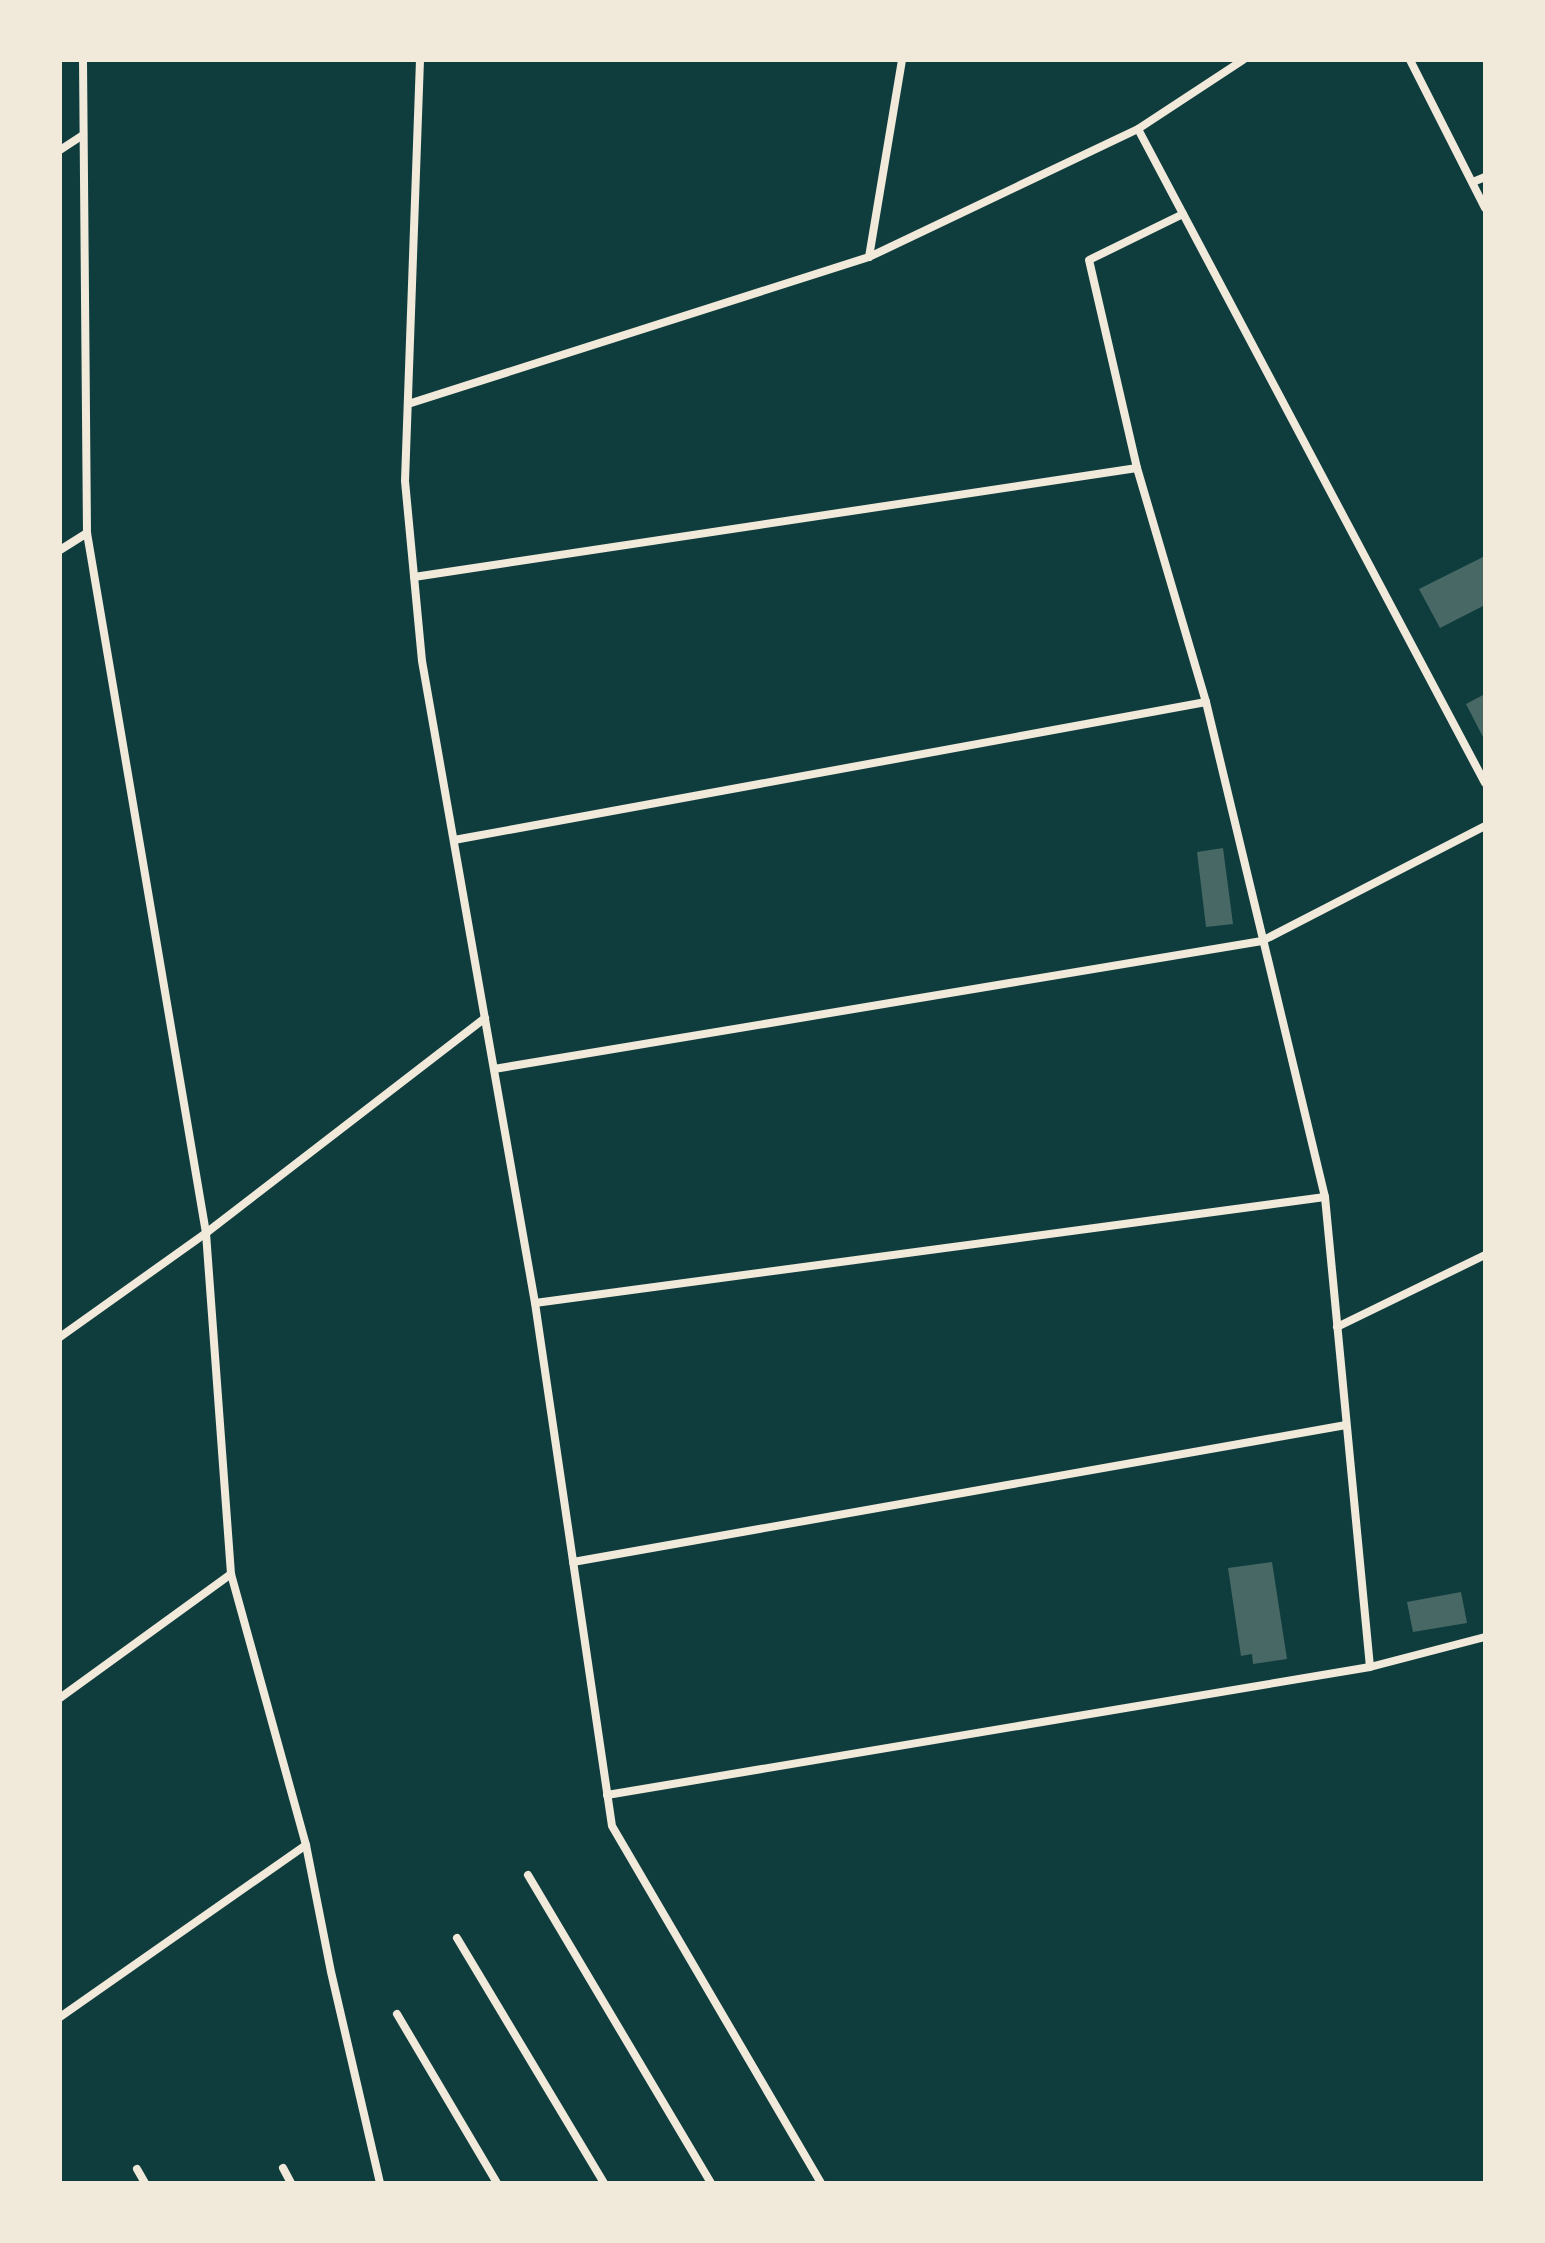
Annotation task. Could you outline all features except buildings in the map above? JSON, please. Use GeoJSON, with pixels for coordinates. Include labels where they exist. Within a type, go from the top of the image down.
{"type":"FeatureCollection","features":[{"type":"Feature","properties":{"kind":"street"},"geometry":{"type":"LineString","coordinates":[[83,60],[87,533],[206,1233],[231,1574],[306,1845],[331,1972],[380,2183]]}},
{"type":"Feature","properties":{"kind":"street"},"geometry":{"type":"LineString","coordinates":[[420,60],[405,481],[422,661],[535,1303],[612,1826],[821,2183]]}},
{"type":"Feature","properties":{"kind":"street"},"geometry":{"type":"LineString","coordinates":[[869,257],[902,60]]}},
{"type":"Feature","properties":{"kind":"street"},"geometry":{"type":"LineString","coordinates":[[408,404],[869,257],[1138,129],[1243,60]]}},
{"type":"Feature","properties":{"kind":"street"},"geometry":{"type":"LineString","coordinates":[[1410,60],[1485,208]]}},
{"type":"Feature","properties":{"kind":"street"},"geometry":{"type":"LineString","coordinates":[[1138,129],[1485,783]]}},
{"type":"Feature","properties":{"kind":"street"},"geometry":{"type":"LineString","coordinates":[[60,150],[83,135]]}},
{"type":"Feature","properties":{"kind":"street"},"geometry":{"type":"LineString","coordinates":[[1473,182],[1485,177]]}},
{"type":"Feature","properties":{"kind":"street"},"geometry":{"type":"LineString","coordinates":[[1183,214],[1089,260],[1137,468],[1206,702],[1325,1197],[1370,1667]]}},
{"type":"Feature","properties":{"kind":"street"},"geometry":{"type":"LineString","coordinates":[[414,577],[1137,468]]}},
{"type":"Feature","properties":{"kind":"street"},"geometry":{"type":"LineString","coordinates":[[60,550],[87,533]]}},
{"type":"Feature","properties":{"kind":"street"},"geometry":{"type":"LineString","coordinates":[[454,840],[1206,702]]}},
{"type":"Feature","properties":{"kind":"street"},"geometry":{"type":"LineString","coordinates":[[494,1069],[1262,941],[1485,826]]}},
{"type":"Feature","properties":{"kind":"street"},"geometry":{"type":"LineString","coordinates":[[60,1337],[206,1233],[485,1018]]}},
{"type":"Feature","properties":{"kind":"street"},"geometry":{"type":"LineString","coordinates":[[535,1303],[1325,1197]]}},
{"type":"Feature","properties":{"kind":"street"},"geometry":{"type":"LineString","coordinates":[[1337,1327],[1485,1255]]}},
{"type":"Feature","properties":{"kind":"street"},"geometry":{"type":"LineString","coordinates":[[573,1562],[1346,1425]]}},
{"type":"Feature","properties":{"kind":"street"},"geometry":{"type":"LineString","coordinates":[[60,1698],[231,1574]]}},
{"type":"Feature","properties":{"kind":"street"},"geometry":{"type":"LineString","coordinates":[[607,1795],[1370,1667],[1485,1637]]}},
{"type":"Feature","properties":{"kind":"street"},"geometry":{"type":"LineString","coordinates":[[60,2017],[306,1845]]}},
{"type":"Feature","properties":{"kind":"street"},"geometry":{"type":"LineString","coordinates":[[528,1875],[711,2183]]}},
{"type":"Feature","properties":{"kind":"street"},"geometry":{"type":"LineString","coordinates":[[457,1938],[604,2183]]}},
{"type":"Feature","properties":{"kind":"street"},"geometry":{"type":"LineString","coordinates":[[397,2014],[497,2183]]}},
{"type":"Feature","properties":{"kind":"street"},"geometry":{"type":"LineString","coordinates":[[283,2168],[291,2183]]}},
{"type":"Feature","properties":{"kind":"street"},"geometry":{"type":"LineString","coordinates":[[137,2169],[145,2183]]}}]}
